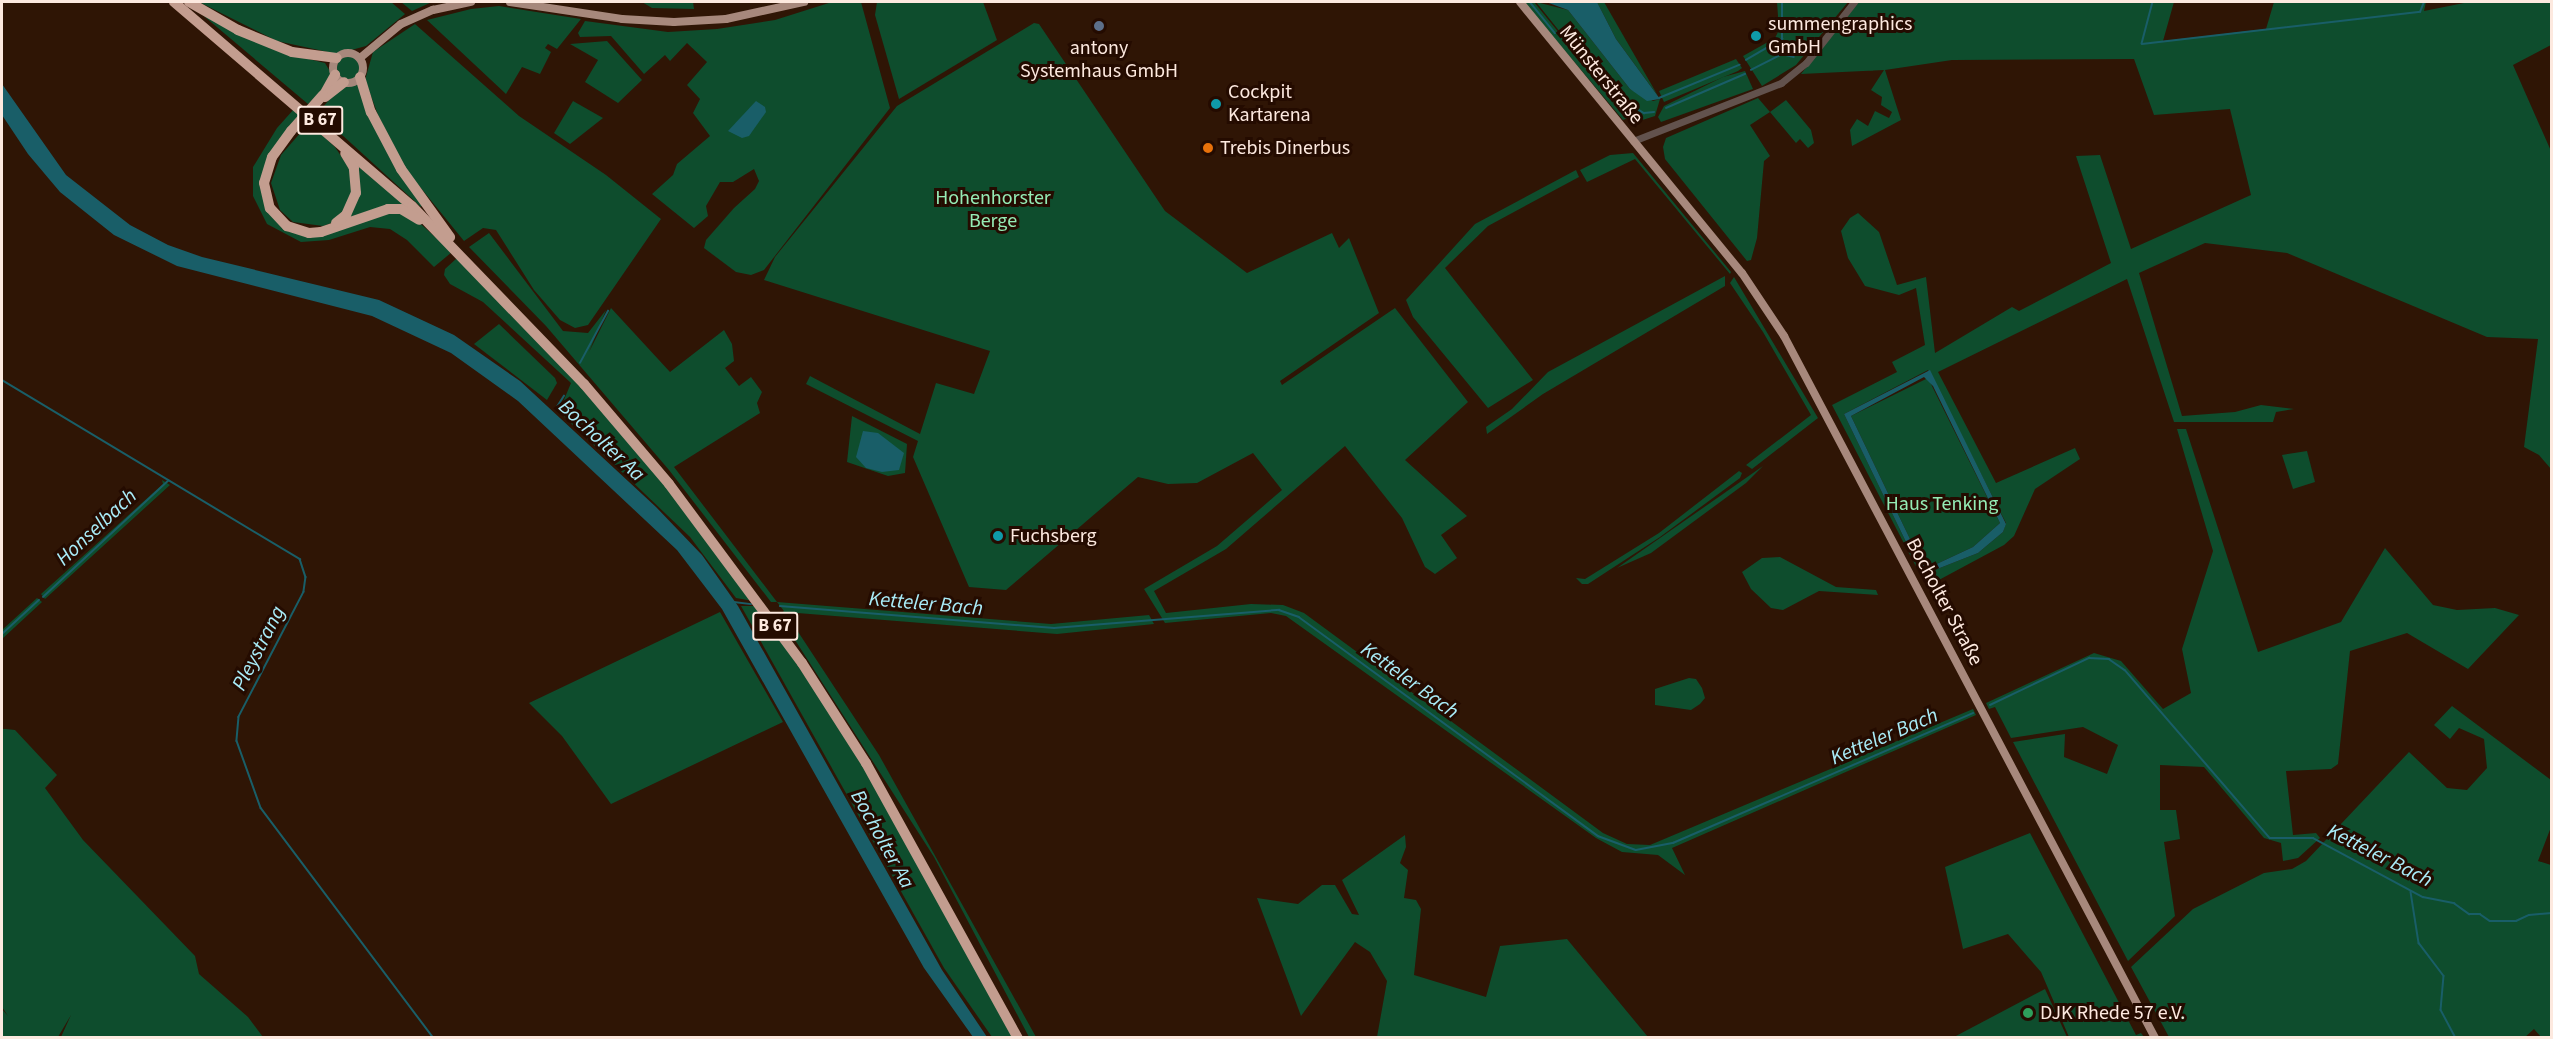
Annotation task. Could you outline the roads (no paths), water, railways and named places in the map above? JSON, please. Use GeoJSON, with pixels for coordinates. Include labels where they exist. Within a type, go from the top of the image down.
{"type":"FeatureCollection","features":[{"type":"Feature","properties":{"kind":"highway","name":"B 67"},"geometry":{"type":"LineString","coordinates":[[174,2],[412,206],[467,260],[584,384],[669,484],[802,663],[914,844],[1018,1038]]}},
{"type":"Feature","properties":{"kind":"highway","name":"B 67"},"geometry":{"type":"LineString","coordinates":[[181,2],[274,79],[456,244],[556,346],[673,481],[805,661],[924,851],[1023,1038]]}},
{"type":"Feature","properties":{"kind":"highway"},"geometry":{"type":"LineString","coordinates":[[189,2],[238,30],[292,51],[337,58]]}},
{"type":"Feature","properties":{"kind":"highway","name":"B 67"},"geometry":{"type":"LineString","coordinates":[[335,75],[324,96],[272,157],[264,183],[270,208],[287,226],[309,233],[321,232],[374,211],[401,210],[420,220],[467,260]]}},
{"type":"Feature","properties":{"kind":"highway","name":"B 67"},"geometry":{"type":"LineString","coordinates":[[360,77],[370,112],[401,169],[456,244]]}},
{"type":"Feature","properties":{"kind":"highway","name":"B 67"},"geometry":{"type":"LineString","coordinates":[[324,96],[344,82]]}},
{"type":"Feature","properties":{"kind":"highway","name":"B 67"},"geometry":{"type":"LineString","coordinates":[[293,132],[275,158],[269,192],[278,212],[293,225],[314,230],[328,227],[340,220],[352,205],[356,181],[348,157],[313,120]]}},
{"type":"Feature","properties":{"kind":"main road"},"geometry":{"type":"LineString","coordinates":[[360,58],[401,24],[433,10],[471,2]]}},
{"type":"Feature","properties":{"kind":"main road"},"geometry":{"type":"LineString","coordinates":[[510,2],[622,19],[674,22],[726,19],[804,2]]}},
{"type":"Feature","properties":{"kind":"main road","name":"Münsterstraße"},"geometry":{"type":"LineString","coordinates":[[1520,2],[1633,141]]}},
{"type":"Feature","properties":{"kind":"main road"},"geometry":{"type":"LineString","coordinates":[[351,53],[360,58],[363,66],[360,77],[344,82],[335,75],[337,58],[351,53]]}},
{"type":"Feature","properties":{"kind":"main road","name":"Bocholter Straße"},"geometry":{"type":"LineString","coordinates":[[1633,141],[1742,273],[1784,336],[2155,1038]]}},
{"type":"Feature","properties":{"kind":"street"},"geometry":{"type":"LineString","coordinates":[[1633,141],[1781,83],[1806,63],[1854,2]]}},
{"type":"Feature","properties":{"kind":"water"},"geometry":{"type":"Polygon","coordinates":[[[1546,2],[1597,2],[1616,39],[1660,99],[1647,101],[1630,89],[1568,10],[1546,2]]]}},
{"type":"Feature","properties":{"kind":"water"},"geometry":{"type":"Polygon","coordinates":[[[2,84],[66,175],[130,225],[168,245],[202,257],[379,300],[454,335],[520,381],[656,507],[702,555],[738,606],[942,970],[987,1037],[973,1037],[924,968],[722,609],[677,550],[518,401],[451,353],[372,316],[177,266],[114,235],[60,192],[28,154],[2,115],[2,84]]]}},
{"type":"Feature","properties":{"kind":"water"},"geometry":{"type":"Polygon","coordinates":[[[756,101],[765,107],[766,112],[749,136],[742,138],[728,131],[756,101]]]}},
{"type":"Feature","properties":{"kind":"water"},"geometry":{"type":"Polygon","coordinates":[[[1930,370],[2006,524],[2003,532],[1978,553],[1922,575],[1844,414],[1930,370]],[[1924,377],[1851,416],[1921,562],[1928,568],[1973,547],[2000,523],[1933,386],[1924,377]]]}},
{"type":"Feature","properties":{"kind":"water"},"geometry":{"type":"Polygon","coordinates":[[[863,431],[878,433],[904,453],[899,470],[882,472],[866,468],[856,457],[863,431]]]}},
{"type":"Feature","properties":{"kind":"waterway"},"geometry":{"type":"LineString","coordinates":[[1530,2],[1555,33]]}},
{"type":"Feature","properties":{"kind":"waterway"},"geometry":{"type":"LineString","coordinates":[[1746,60],[1782,39],[1782,2]]}},
{"type":"Feature","properties":{"kind":"waterway"},"geometry":{"type":"LineString","coordinates":[[2153,2],[2142,44],[2420,12],[2424,2]]}},
{"type":"Feature","properties":{"kind":"waterway"},"geometry":{"type":"LineString","coordinates":[[1567,29],[1634,107],[1644,113],[1654,112]]}},
{"type":"Feature","properties":{"kind":"waterway"},"geometry":{"type":"LineString","coordinates":[[1751,70],[1782,54],[1794,57]]}},
{"type":"Feature","properties":{"kind":"waterway"},"geometry":{"type":"LineString","coordinates":[[1659,98],[1739,65]]}},
{"type":"Feature","properties":{"kind":"waterway"},"geometry":{"type":"LineString","coordinates":[[1666,108],[1745,74]]}},
{"type":"Feature","properties":{"kind":"waterway"},"geometry":{"type":"LineString","coordinates":[[580,363],[608,311]]}},
{"type":"Feature","properties":{"kind":"waterway","name":"Pleystrang"},"geometry":{"type":"LineString","coordinates":[[2,380],[300,559],[306,577],[304,592],[239,717],[237,741],[261,808],[434,1038]]}},
{"type":"Feature","properties":{"kind":"waterway","name":"Bocholter Aa"},"geometry":{"type":"LineString","coordinates":[[557,407],[564,396]]}},
{"type":"Feature","properties":{"kind":"waterway","name":"Honselbach"},"geometry":{"type":"LineString","coordinates":[[43,597],[168,481]]}},
{"type":"Feature","properties":{"kind":"waterway","name":"Honselbach"},"geometry":{"type":"LineString","coordinates":[[2,634],[39,600]]}},
{"type":"Feature","properties":{"kind":"waterway"},"geometry":{"type":"LineString","coordinates":[[734,602],[751,604]]}},
{"type":"Feature","properties":{"kind":"waterway","name":"Ketteler Bach"},"geometry":{"type":"LineString","coordinates":[[780,606],[1054,628],[1279,610],[1299,617],[1598,836],[1636,850],[1673,843],[1973,713]]}},
{"type":"Feature","properties":{"kind":"waterway","name":"Ketteler Bach"},"geometry":{"type":"LineString","coordinates":[[1990,705],[2089,658],[2109,659],[2125,670],[2270,838],[2313,838],[2423,897],[2454,903],[2469,914],[2480,914],[2490,921],[2516,921],[2529,915],[2552,913]]}},
{"type":"Feature","properties":{"kind":"waterway"},"geometry":{"type":"LineString","coordinates":[[2411,892],[2419,943],[2444,976],[2441,1010],[2456,1038]]}},
{"type":"Feature","properties":{"kind":"place","name":"antony Systemhaus GmbH"},"geometry":{"type":"Point","coordinates":[1099,26]}},
{"type":"Feature","properties":{"kind":"place","name":"summengraphics GmbH"},"geometry":{"type":"Point","coordinates":[1756,36]}},
{"type":"Feature","properties":{"kind":"place","name":"Cockpit Kartarena"},"geometry":{"type":"Point","coordinates":[1216,104]}},
{"type":"Feature","properties":{"kind":"place","name":"Trebis Dinerbus"},"geometry":{"type":"Point","coordinates":[1208,148]}},
{"type":"Feature","properties":{"kind":"place","name":"Fuchsberg"},"geometry":{"type":"Point","coordinates":[998,536]}},
{"type":"Feature","properties":{"kind":"place","name":"DJK Rhede 57 e.V."},"geometry":{"type":"Point","coordinates":[2028,1013]}},
{"type":"Feature","properties":{"kind":"park label","name":"Hohenhorster Berge"},"geometry":{"type":"Point","coordinates":[993,210]}},
{"type":"Feature","properties":{"kind":"park label","name":"Haus Tenking"},"geometry":{"type":"Point","coordinates":[1942,504]}}]}
